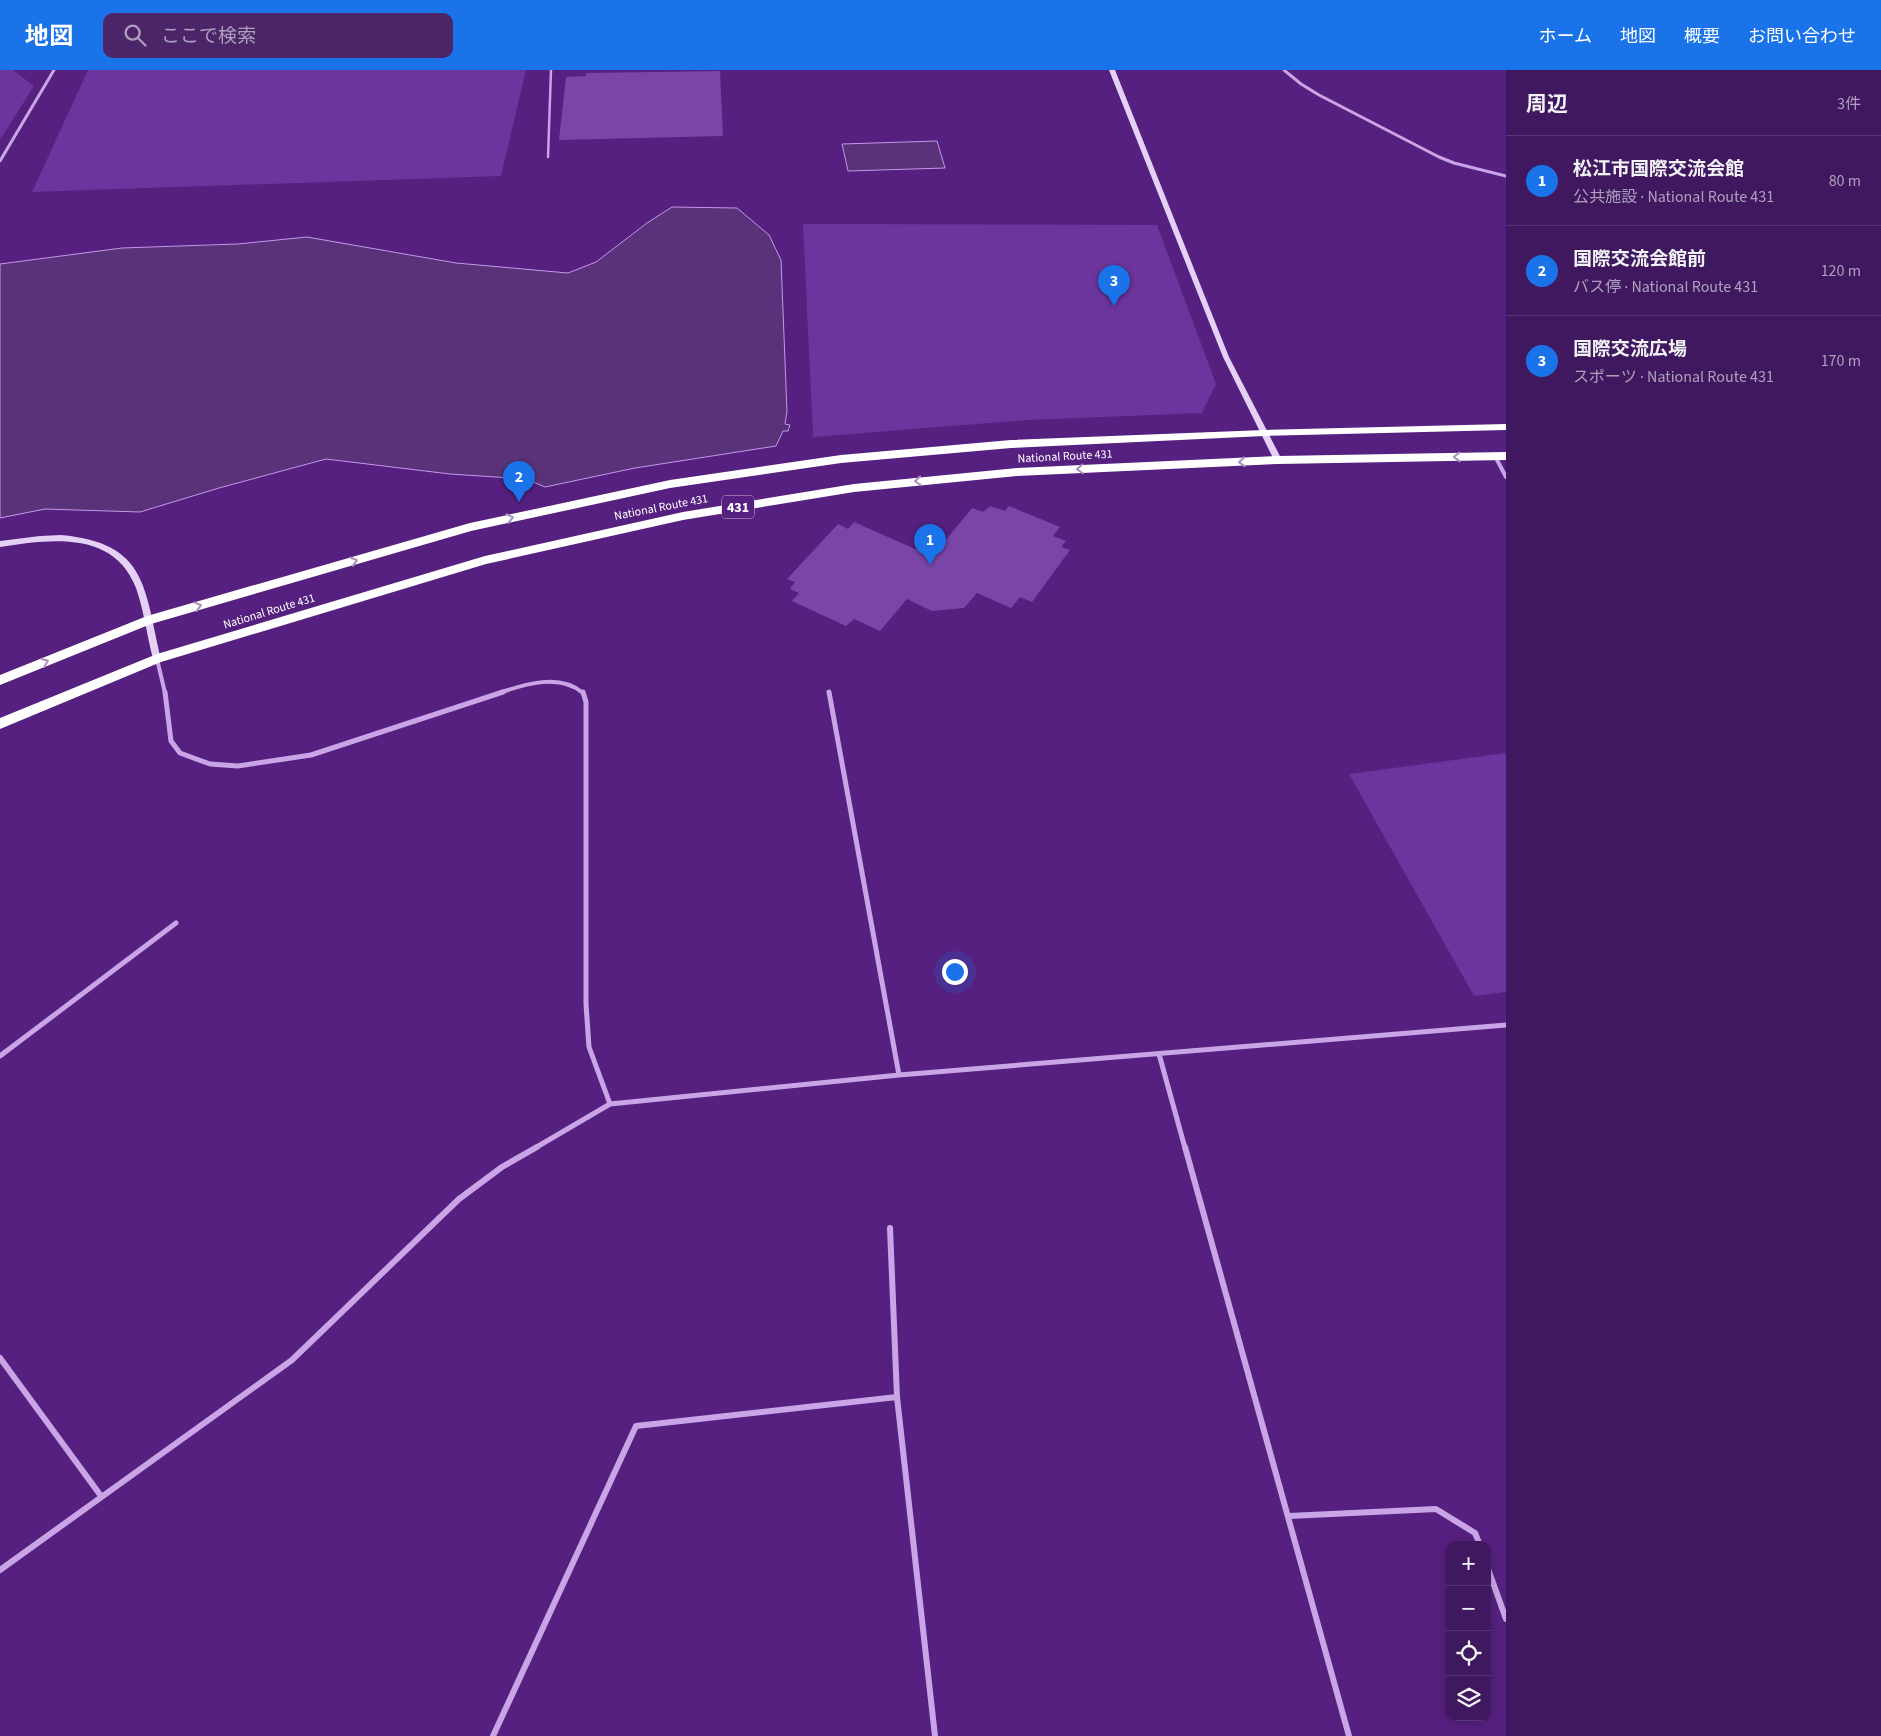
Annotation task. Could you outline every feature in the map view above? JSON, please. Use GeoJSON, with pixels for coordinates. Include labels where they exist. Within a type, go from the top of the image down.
{"type":"FeatureCollection","features":[{"type":"Feature","properties":{"kind":"highway","name":"National Route 431"},"geometry":{"type":"LineString","coordinates":[[0,680],[147,621],[470,527],[670,484],[842,459],[1011,444],[1264,433],[1506,427]]}},
{"type":"Feature","properties":{"kind":"highway","name":"National Route 431"},"geometry":{"type":"LineString","coordinates":[[0,724],[157,659],[485,560],[683,516],[854,488],[1008,473],[1278,460],[1500,456]]}},
{"type":"Feature","properties":{"kind":"street"},"geometry":{"type":"LineString","coordinates":[[0,161],[54,70]]}},
{"type":"Feature","properties":{"kind":"street"},"geometry":{"type":"LineString","coordinates":[[1112,70],[1226,357],[1278,460]]}},
{"type":"Feature","properties":{"kind":"street"},"geometry":{"type":"LineString","coordinates":[[1284,70],[1318,95],[1439,157],[1454,163],[1506,176]]}},
{"type":"Feature","properties":{"kind":"street"},"geometry":{"type":"LineString","coordinates":[[1500,456],[1506,477]]}},
{"type":"Feature","properties":{"kind":"street"},"geometry":{"type":"LineString","coordinates":[[0,544],[28,539],[66,537],[99,543],[124,558],[139,586],[166,698],[171,741],[180,753],[210,764],[238,766],[311,755],[523,685],[550,681],[569,684],[583,692],[586,702],[586,1004],[589,1047],[610,1104]]}},
{"type":"Feature","properties":{"kind":"street"},"geometry":{"type":"LineString","coordinates":[[829,692],[899,1075]]}},
{"type":"Feature","properties":{"kind":"street"},"geometry":{"type":"LineString","coordinates":[[0,1056],[176,923]]}},
{"type":"Feature","properties":{"kind":"street"},"geometry":{"type":"LineString","coordinates":[[0,1570],[292,1360],[459,1199],[502,1167],[610,1104],[899,1075],[1506,1025]]}},
{"type":"Feature","properties":{"kind":"street"},"geometry":{"type":"LineString","coordinates":[[1159,1054],[1349,1736]]}},
{"type":"Feature","properties":{"kind":"street"},"geometry":{"type":"LineString","coordinates":[[890,1228],[897,1397],[935,1736]]}},
{"type":"Feature","properties":{"kind":"street"},"geometry":{"type":"LineString","coordinates":[[0,1358],[101,1496]]}},
{"type":"Feature","properties":{"kind":"street"},"geometry":{"type":"LineString","coordinates":[[493,1736],[636,1426],[897,1397]]}},
{"type":"Feature","properties":{"kind":"street"},"geometry":{"type":"LineString","coordinates":[[1289,1516],[1436,1508],[1475,1533],[1478,1541]]}},
{"type":"Feature","properties":{"kind":"street"},"geometry":{"type":"LineString","coordinates":[[1491,1577],[1506,1619]]}},
{"type":"Feature","properties":{"kind":"lane"},"geometry":{"type":"LineString","coordinates":[[548,157],[551,70]]}},
{"type":"Feature","properties":{"kind":"shaded area"},"geometry":{"type":"Polygon","coordinates":[[[0,70],[13,70],[34,86],[0,140],[0,70]]]}},
{"type":"Feature","properties":{"kind":"shaded area"},"geometry":{"type":"Polygon","coordinates":[[[88,70],[526,70],[501,176],[32,192],[88,70]]]}},
{"type":"Feature","properties":{"kind":"shaded area"},"geometry":{"type":"Polygon","coordinates":[[[937,141],[945,168],[848,171],[842,144],[937,141]]]}},
{"type":"Feature","properties":{"kind":"shaded area"},"geometry":{"type":"Polygon","coordinates":[[[672,207],[737,208],[769,235],[781,260],[787,412],[785,424],[790,425],[788,431],[783,431],[776,446],[635,468],[545,487],[526,479],[450,474],[326,459],[140,512],[45,509],[0,518],[0,264],[122,248],[238,244],[307,237],[456,263],[568,273],[596,262],[647,223],[672,207]]]}},
{"type":"Feature","properties":{"kind":"shaded area"},"geometry":{"type":"Polygon","coordinates":[[[803,224],[1157,225],[1216,384],[1202,413],[1029,420],[813,437],[803,224]]]}},
{"type":"Feature","properties":{"kind":"shaded area"},"geometry":{"type":"Polygon","coordinates":[[[1506,753],[1506,992],[1474,996],[1349,774],[1506,753]]]}},
{"type":"Feature","properties":{"kind":"building"},"geometry":{"type":"Polygon","coordinates":[[[720,71],[723,136],[559,140],[566,77],[586,76],[586,73],[720,71]]]}},
{"type":"Feature","properties":{"kind":"building"},"geometry":{"type":"Polygon","coordinates":[[[990,506],[1005,511],[1009,506],[1060,527],[1053,536],[1066,541],[1061,547],[1070,550],[1032,602],[1020,597],[1011,608],[977,593],[964,608],[932,611],[907,599],[880,631],[854,619],[846,626],[792,601],[799,593],[790,589],[795,582],[787,579],[838,524],[848,529],[854,522],[915,549],[941,546],[972,508],[983,512],[990,506]]]}},
{"type":"Feature","properties":{"kind":"place","name":"国際交流広場"},"geometry":{"type":"Point","coordinates":[1114,306]}},
{"type":"Feature","properties":{"kind":"place","name":"国際交流会館前"},"geometry":{"type":"Point","coordinates":[519,502]}},
{"type":"Feature","properties":{"kind":"place","name":"松江市国際交流会館"},"geometry":{"type":"Point","coordinates":[930,565]}}]}
